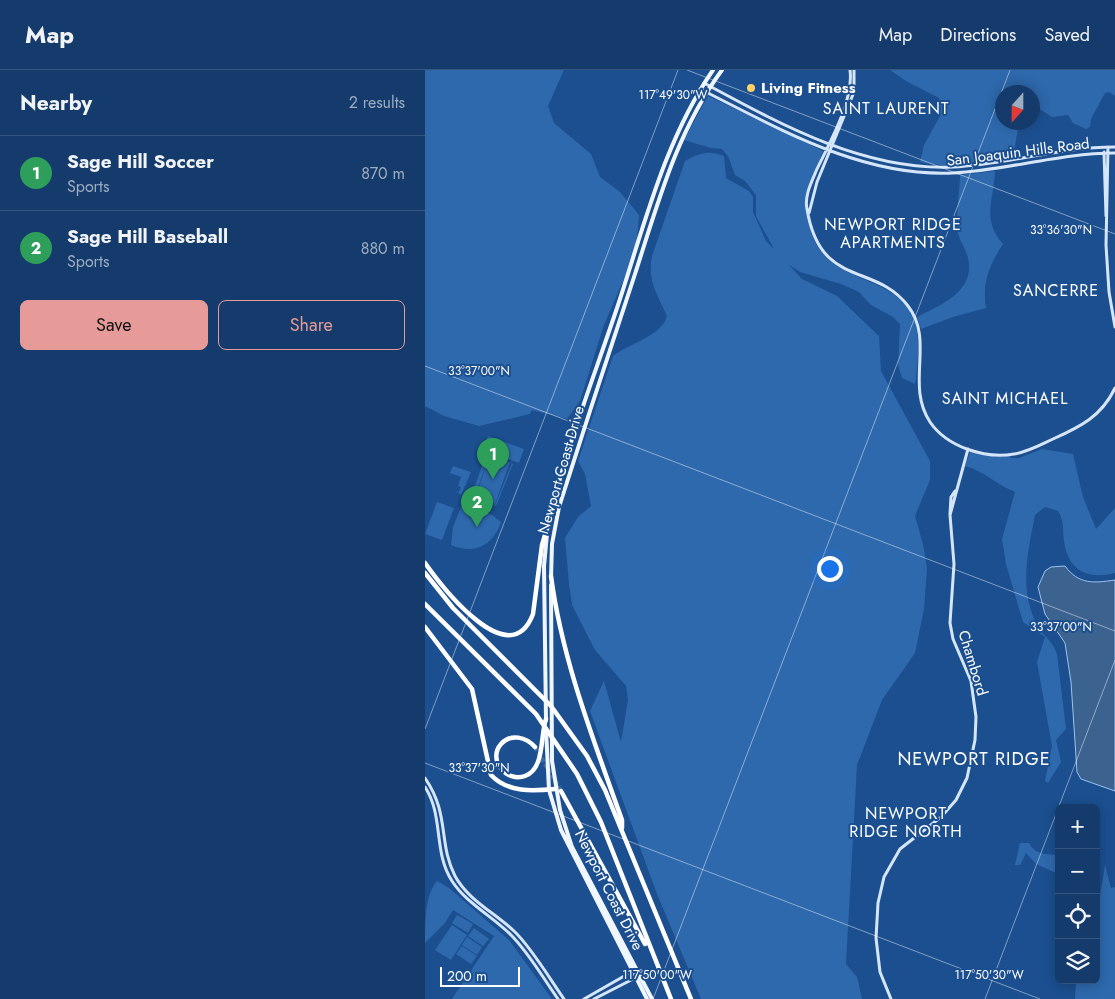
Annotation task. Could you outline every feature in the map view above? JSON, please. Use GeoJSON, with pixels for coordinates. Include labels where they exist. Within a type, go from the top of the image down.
{"type":"FeatureCollection","features":[{"type":"Feature","properties":{"kind":"highway"},"geometry":{"type":"LineString","coordinates":[[425,563],[449,593],[484,628],[498,634],[519,631],[528,624],[533,614],[542,545],[552,512]]}},
{"type":"Feature","properties":{"kind":"highway"},"geometry":{"type":"LineString","coordinates":[[425,573],[453,608],[530,685],[565,724],[587,756],[605,790],[691,999]]}},
{"type":"Feature","properties":{"kind":"highway"},"geometry":{"type":"LineString","coordinates":[[551,576],[555,610],[571,670],[622,820],[622,832]]}},
{"type":"Feature","properties":{"kind":"highway"},"geometry":{"type":"LineString","coordinates":[[425,604],[536,714],[577,774],[601,822],[671,999]]}},
{"type":"Feature","properties":{"kind":"highway"},"geometry":{"type":"LineString","coordinates":[[425,627],[472,689],[491,775],[512,788],[534,791],[555,789]]}},
{"type":"Feature","properties":{"kind":"highway"},"geometry":{"type":"LineString","coordinates":[[535,746],[526,739],[513,737],[507,739],[498,749],[496,760],[499,766],[512,777],[524,777],[533,771],[539,760],[546,719]]}},
{"type":"Feature","properties":{"kind":"highway"},"geometry":{"type":"LineString","coordinates":[[561,791],[611,878],[657,967]]}},
{"type":"Feature","properties":{"kind":"main road","name":"Newport Coast Drive"},"geometry":{"type":"LineString","coordinates":[[635,970],[565,842],[549,790],[546,760],[544,566],[552,512],[595,374],[670,150],[700,89],[713,70]]}},
{"type":"Feature","properties":{"kind":"main road","name":"Newport Coast Drive"},"geometry":{"type":"LineString","coordinates":[[652,999],[638,976],[572,847],[562,820],[555,789],[552,761],[552,544],[556,518],[584,427],[673,160],[710,86],[723,70]]}},
{"type":"Feature","properties":{"kind":"main road","name":"Newport Coast Drive"},"geometry":{"type":"LineString","coordinates":[[638,976],[647,999]]}},
{"type":"Feature","properties":{"kind":"street"},"geometry":{"type":"LineString","coordinates":[[831,145],[850,90],[850,70]]}},
{"type":"Feature","properties":{"kind":"street"},"geometry":{"type":"LineString","coordinates":[[854,70],[854,92],[829,150],[808,214],[818,244],[834,262],[852,273],[884,286],[908,306],[921,337],[917,385],[924,411],[930,422],[943,436],[968,450],[1000,455],[1027,451],[1090,421],[1104,407],[1115,388]]}},
{"type":"Feature","properties":{"kind":"street","name":"San Joaquin Hills Road"},"geometry":{"type":"LineString","coordinates":[[704,83],[831,145],[884,161],[935,167],[970,166],[1056,151],[1115,147]]}},
{"type":"Feature","properties":{"kind":"street","name":"San Joaquin Hills Road"},"geometry":{"type":"LineString","coordinates":[[700,89],[829,150],[882,167],[937,173],[971,171],[1066,156],[1115,153]]}},
{"type":"Feature","properties":{"kind":"street"},"geometry":{"type":"LineString","coordinates":[[1106,148],[1109,292],[1115,327]]}},
{"type":"Feature","properties":{"kind":"street","name":"Chambord"},"geometry":{"type":"LineString","coordinates":[[891,999],[880,972],[876,938],[878,904],[884,877],[900,849],[941,818],[956,800],[967,778],[975,740],[977,717],[971,681],[953,640],[950,623],[954,564],[950,515],[968,450]]}},
{"type":"Feature","properties":{"kind":"street"},"geometry":{"type":"LineString","coordinates":[[425,778],[440,805],[447,852],[456,878],[474,899],[515,932],[564,999]]}},
{"type":"Feature","properties":{"kind":"street"},"geometry":{"type":"LineString","coordinates":[[425,787],[437,817],[442,860],[452,882],[467,899],[518,943],[558,999]]}},
{"type":"Feature","properties":{"kind":"street"},"geometry":{"type":"LineString","coordinates":[[584,999],[635,970]]}},
{"type":"Feature","properties":{"kind":"street"},"geometry":{"type":"LineString","coordinates":[[594,999],[638,976]]}},
{"type":"Feature","properties":{"kind":"shaded area"},"geometry":{"type":"Polygon","coordinates":[[[425,70],[564,70],[548,106],[554,123],[591,154],[600,177],[620,192],[639,215],[636,251],[604,325],[580,401],[567,419],[532,410],[530,414],[479,426],[444,416],[425,406],[425,70]]]}},
{"type":"Feature","properties":{"kind":"shaded area"},"geometry":{"type":"Polygon","coordinates":[[[890,70],[1115,70],[1115,96],[1109,92],[1105,93],[1091,119],[1090,127],[1086,129],[1073,123],[1068,115],[1052,117],[1040,109],[1040,85],[995,85],[995,130],[1018,130],[1013,158],[966,165],[943,165],[920,162],[924,145],[940,116],[939,98],[906,81],[890,70]]]}},
{"type":"Feature","properties":{"kind":"shaded area"},"geometry":{"type":"Polygon","coordinates":[[[708,96],[823,151],[810,186],[806,207],[811,232],[820,250],[832,262],[893,294],[905,305],[914,320],[918,336],[915,384],[902,378],[898,365],[900,324],[893,317],[871,305],[859,292],[841,284],[800,272],[788,264],[802,279],[837,296],[879,336],[881,371],[930,461],[930,480],[915,516],[923,544],[927,569],[924,609],[915,653],[882,700],[857,765],[846,964],[857,977],[862,999],[701,999],[657,894],[590,711],[604,681],[621,742],[628,700],[626,686],[595,650],[572,605],[565,538],[578,517],[591,506],[585,474],[578,461],[613,356],[659,329],[667,316],[652,280],[652,256],[685,161],[704,153],[724,156],[726,178],[749,191],[753,197],[753,212],[766,241],[774,249],[756,216],[756,195],[745,181],[735,175],[728,156],[722,149],[711,148],[684,140],[708,96]]]}},
{"type":"Feature","properties":{"kind":"shaded area"},"geometry":{"type":"Polygon","coordinates":[[[995,171],[990,209],[992,226],[1003,244],[994,260],[986,282],[986,308],[953,317],[921,329],[917,317],[946,302],[962,288],[967,279],[969,270],[968,258],[957,228],[960,175],[995,171]]]}},
{"type":"Feature","properties":{"kind":"shaded area"},"geometry":{"type":"Polygon","coordinates":[[[488,436],[524,449],[519,463],[483,450],[488,436]]]}},
{"type":"Feature","properties":{"kind":"shaded area"},"geometry":{"type":"Polygon","coordinates":[[[1042,449],[1073,454],[1083,497],[1096,529],[1115,508],[1115,573],[1105,575],[1088,574],[1081,571],[1070,560],[1064,541],[1062,519],[1058,511],[1045,507],[1035,515],[1026,571],[1028,599],[1038,626],[1053,645],[1057,654],[1066,729],[1056,740],[1061,762],[1048,783],[1045,781],[1052,746],[1037,662],[1045,637],[1023,622],[1006,564],[1002,539],[1015,492],[978,471],[965,466],[970,452],[997,457],[1011,456],[1010,458],[1019,458],[1042,449]]]}},
{"type":"Feature","properties":{"kind":"shaded area"},"geometry":{"type":"Polygon","coordinates":[[[487,452],[510,463],[495,504],[476,497],[489,455],[475,497],[495,505],[513,464],[496,506],[471,497],[487,452]]]}},
{"type":"Feature","properties":{"kind":"shaded area"},"geometry":{"type":"Polygon","coordinates":[[[453,466],[471,472],[461,495],[456,491],[459,492],[461,487],[458,486],[461,477],[450,473],[453,466]]]}},
{"type":"Feature","properties":{"kind":"shaded area"},"geometry":{"type":"Polygon","coordinates":[[[437,502],[454,508],[442,540],[425,534],[437,502]]]}},
{"type":"Feature","properties":{"kind":"shaded area"},"geometry":{"type":"Polygon","coordinates":[[[466,505],[492,515],[501,522],[488,542],[482,546],[467,549],[451,545],[453,527],[461,507],[466,505]]]}},
{"type":"Feature","properties":{"kind":"shaded area"},"geometry":{"type":"Polygon","coordinates":[[[1065,566],[1081,580],[1100,582],[1115,580],[1115,791],[1081,779],[1077,772],[1071,682],[1065,643],[1045,614],[1038,587],[1045,571],[1051,567],[1065,566]]]}},
{"type":"Feature","properties":{"kind":"shaded area"},"geometry":{"type":"Polygon","coordinates":[[[1020,843],[1029,843],[1034,850],[1041,853],[1055,855],[1055,873],[1036,864],[1026,853],[1020,865],[1015,865],[1020,843]]]}},
{"type":"Feature","properties":{"kind":"shaded area"},"geometry":{"type":"Polygon","coordinates":[[[1105,865],[1111,888],[1115,887],[1115,999],[1075,999],[1076,984],[1100,984],[1100,897],[1105,865]]]}},
{"type":"Feature","properties":{"kind":"shaded area"},"geometry":{"type":"Polygon","coordinates":[[[437,881],[449,888],[509,940],[552,999],[452,999],[494,936],[453,910],[445,923],[425,943],[428,901],[437,881]]]}},
{"type":"Feature","properties":{"kind":"shaded area"},"geometry":{"type":"Polygon","coordinates":[[[457,915],[473,924],[468,933],[452,923],[457,915]]]}},
{"type":"Feature","properties":{"kind":"shaded area"},"geometry":{"type":"Polygon","coordinates":[[[452,925],[467,935],[451,960],[435,950],[452,925]]]}},
{"type":"Feature","properties":{"kind":"shaded area"},"geometry":{"type":"Polygon","coordinates":[[[474,928],[489,939],[483,946],[468,936],[474,928]]]}},
{"type":"Feature","properties":{"kind":"shaded area"},"geometry":{"type":"Polygon","coordinates":[[[467,937],[482,947],[477,955],[462,945],[467,937]]]}},
{"type":"Feature","properties":{"kind":"shaded area"},"geometry":{"type":"Polygon","coordinates":[[[462,946],[477,956],[471,964],[456,954],[462,946]]]}},
{"type":"Feature","properties":{"kind":"tunnel"},"geometry":{"type":"LineString","coordinates":[[535,747],[561,791]]}},
{"type":"Feature","properties":{"kind":"place","name":"Living Fitness"},"geometry":{"type":"Point","coordinates":[751,88]}},
{"type":"Feature","properties":{"kind":"place","name":"Sage Hill Soccer"},"geometry":{"type":"Point","coordinates":[493,479]}},
{"type":"Feature","properties":{"kind":"place","name":"Sage Hill Baseball"},"geometry":{"type":"Point","coordinates":[477,527]}},
{"type":"Feature","properties":{"kind":"district","name":"SAINT LAURENT"},"geometry":{"type":"Point","coordinates":[886,108]}},
{"type":"Feature","properties":{"kind":"district","name":"NEWPORT RIDGE APARTMENTS"},"geometry":{"type":"Point","coordinates":[893,233]}},
{"type":"Feature","properties":{"kind":"district","name":"SANCERRE"},"geometry":{"type":"Point","coordinates":[1056,290]}},
{"type":"Feature","properties":{"kind":"district","name":"SAINT MICHAEL"},"geometry":{"type":"Point","coordinates":[1005,398]}},
{"type":"Feature","properties":{"kind":"district","name":"NEWPORT RIDGE"},"geometry":{"type":"Point","coordinates":[974,759]}},
{"type":"Feature","properties":{"kind":"district","name":"NEWPORT RIDGE NORTH"},"geometry":{"type":"Point","coordinates":[906,822]}}]}
